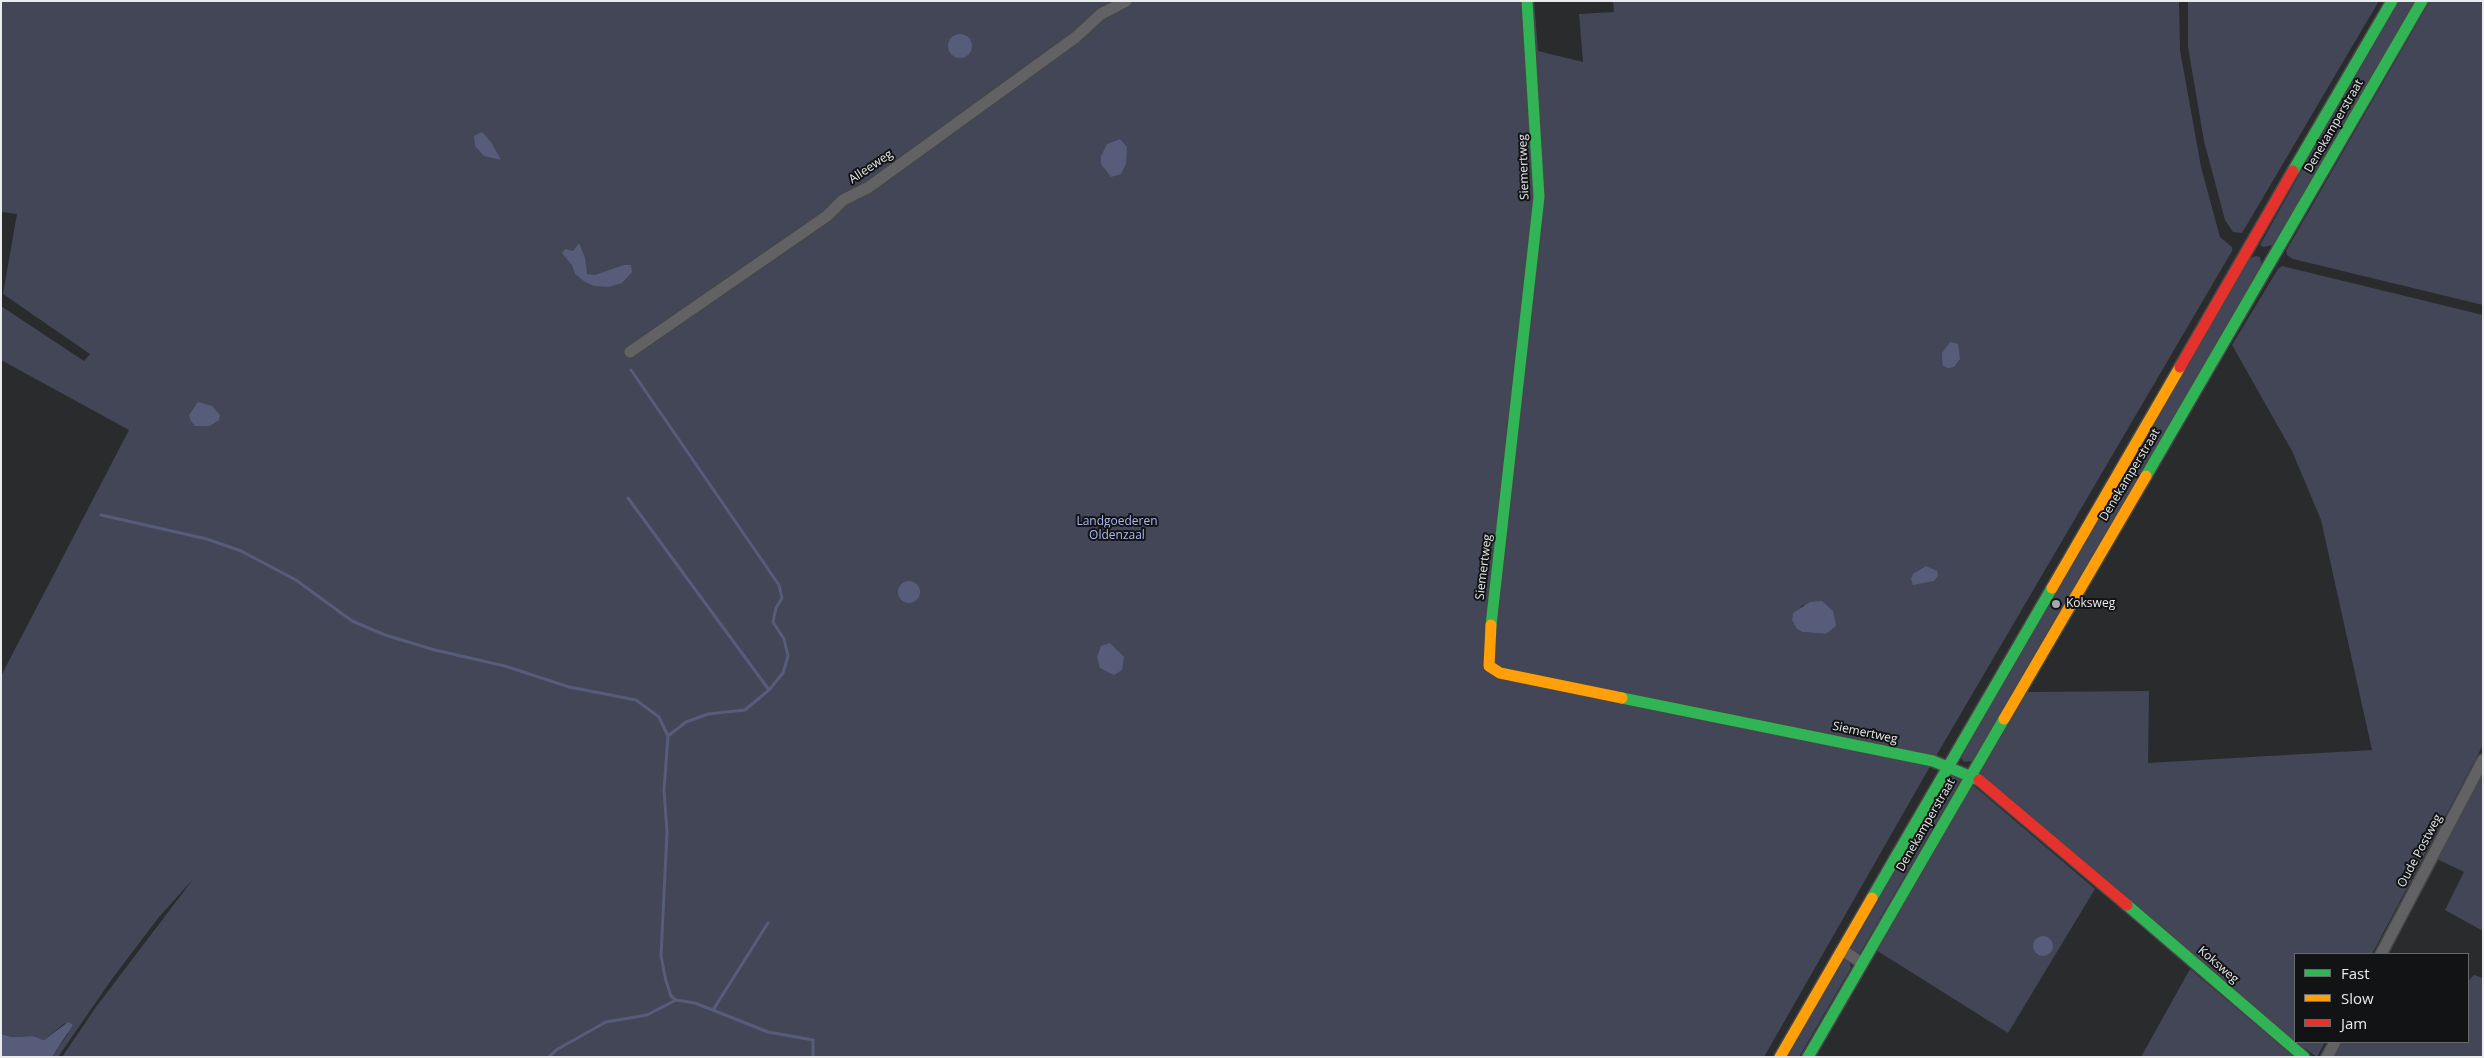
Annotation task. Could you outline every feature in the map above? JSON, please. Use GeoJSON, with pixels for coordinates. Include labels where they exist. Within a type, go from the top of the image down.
{"type":"FeatureCollection","features":[{"type":"Feature","properties":{"kind":"street","name":"Alleeweg"},"geometry":{"type":"LineString","coordinates":[[630,352],[827,216],[843,200],[870,187],[1076,37],[1101,14],[1126,1]]}},
{"type":"Feature","properties":{"kind":"street","name":"Siemertweg"},"geometry":{"type":"LineString","coordinates":[[1527,1],[1539,198],[1488,656],[1490,666],[1500,673],[1849,743],[1950,766]]}},
{"type":"Feature","properties":{"kind":"street","name":"Denekamperstraat"},"geometry":{"type":"LineString","coordinates":[[1780,1057],[2392,1]]}},
{"type":"Feature","properties":{"kind":"street","name":"Denekamperstraat"},"geometry":{"type":"LineString","coordinates":[[1808,1057],[2422,1]]}},
{"type":"Feature","properties":{"kind":"street","name":"Oude Postweg"},"geometry":{"type":"LineString","coordinates":[[2382,953],[2483,760]]}},
{"type":"Feature","properties":{"kind":"street","name":"Koksweg"},"geometry":{"type":"LineString","coordinates":[[1950,766],[1971,775],[1987,785],[2304,1057]]}},
{"type":"Feature","properties":{"kind":"street"},"geometry":{"type":"LineString","coordinates":[[1842,950],[1862,963]]}},
{"type":"Feature","properties":{"kind":"street"},"geometry":{"type":"LineString","coordinates":[[2327,1057],[2334,1043]]}},
{"type":"Feature","properties":{"kind":"green space","name":"Landgoederen Oldenzaal"},"geometry":{"type":"Polygon","coordinates":[[[1,1],[1534,1],[1538,51],[1583,62],[1579,14],[1614,12],[1613,1],[2179,1],[2180,50],[2201,167],[2220,237],[2232,247],[2232,251],[1936,756],[1764,1057],[62,1057],[96,1007],[194,878],[159,917],[112,979],[58,1057],[52,1057],[68,1034],[65,1023],[44,1040],[33,1036],[12,1037],[1,1034],[1,676],[129,430],[1,360],[1,306],[84,361],[90,354],[3,294],[17,214],[1,212],[1,1]],[[1803,605],[1792,616],[1797,629],[1802,632],[1826,634],[1834,628],[1803,605]]]}},
{"type":"Feature","properties":{"kind":"green space"},"geometry":{"type":"Polygon","coordinates":[[[2188,1],[2379,1],[2242,233],[2233,232],[2225,220],[2204,141],[2188,47],[2188,1]]]}},
{"type":"Feature","properties":{"kind":"green space"},"geometry":{"type":"Polygon","coordinates":[[[2396,1],[2416,1],[2273,245],[2263,247],[2260,245],[2396,1]]]}},
{"type":"Feature","properties":{"kind":"green space"},"geometry":{"type":"Polygon","coordinates":[[[2430,1],[2483,1],[2483,305],[2293,259],[2287,255],[2286,251],[2430,1]]]}},
{"type":"Feature","properties":{"kind":"green space"},"geometry":{"type":"Polygon","coordinates":[[[2260,257],[2262,267],[1972,761],[1964,762],[1961,757],[2250,258],[2260,257]]]}},
{"type":"Feature","properties":{"kind":"green space"},"geometry":{"type":"Polygon","coordinates":[[[2282,266],[2483,315],[2483,745],[2373,953],[2294,953],[2294,1040],[1979,772],[2027,692],[2149,691],[2148,763],[2372,750],[2321,520],[2292,451],[2232,345],[2278,269],[2282,266]]]}},
{"type":"Feature","properties":{"kind":"green space"},"geometry":{"type":"Polygon","coordinates":[[[2483,772],[2483,931],[2445,910],[2464,872],[2437,859],[2483,772]]]}},
{"type":"Feature","properties":{"kind":"green space"},"geometry":{"type":"Polygon","coordinates":[[[1951,774],[1961,779],[1860,953],[1850,950],[1951,774]]]}},
{"type":"Feature","properties":{"kind":"green space"},"geometry":{"type":"Polygon","coordinates":[[[1973,785],[2095,889],[2008,1033],[1876,950],[1973,785]]]}},
{"type":"Feature","properties":{"kind":"green space"},"geometry":{"type":"Polygon","coordinates":[[[1845,958],[1849,961],[1851,968],[1799,1057],[1786,1057],[1845,958]]]}},
{"type":"Feature","properties":{"kind":"green space"},"geometry":{"type":"Polygon","coordinates":[[[2190,969],[2294,1057],[2141,1057],[2190,969]]]}},
{"type":"Feature","properties":{"kind":"green space"},"geometry":{"type":"Polygon","coordinates":[[[2474,975],[2483,978],[2483,1057],[2331,1057],[2338,1043],[2469,1043],[2469,980],[2474,975]]]}},
{"type":"Feature","properties":{"kind":"green space"},"geometry":{"type":"Polygon","coordinates":[[[2297,1043],[2324,1043],[2317,1057],[2297,1043]]]}},
{"type":"Feature","properties":{"kind":"water"},"geometry":{"type":"Polygon","coordinates":[[[960,34],[965,35],[971,41],[971,51],[965,57],[960,58],[955,57],[949,51],[948,46],[949,41],[955,35],[960,34]]]}},
{"type":"Feature","properties":{"kind":"water"},"geometry":{"type":"Polygon","coordinates":[[[482,132],[491,142],[501,160],[484,156],[475,146],[474,136],[482,132]]]}},
{"type":"Feature","properties":{"kind":"water"},"geometry":{"type":"Polygon","coordinates":[[[1120,139],[1127,147],[1126,164],[1121,174],[1111,177],[1101,164],[1101,156],[1107,144],[1120,139]]]}},
{"type":"Feature","properties":{"kind":"water"},"geometry":{"type":"Polygon","coordinates":[[[579,243],[585,258],[587,274],[595,275],[624,265],[631,265],[632,272],[622,283],[608,287],[594,286],[585,282],[575,274],[572,265],[562,253],[565,249],[573,251],[579,243]]]}},
{"type":"Feature","properties":{"kind":"water"},"geometry":{"type":"Polygon","coordinates":[[[1950,342],[1958,344],[1960,359],[1954,367],[1948,368],[1943,366],[1942,353],[1950,342]]]}},
{"type":"Feature","properties":{"kind":"water"},"geometry":{"type":"Polygon","coordinates":[[[198,402],[212,406],[220,415],[219,420],[210,426],[195,426],[189,415],[198,402]]]}},
{"type":"Feature","properties":{"kind":"water"},"geometry":{"type":"Polygon","coordinates":[[[1926,566],[1937,571],[1938,576],[1934,581],[1913,585],[1911,579],[1913,574],[1926,566]]]}},
{"type":"Feature","properties":{"kind":"water"},"geometry":{"type":"Polygon","coordinates":[[[909,581],[919,588],[920,592],[913,602],[909,603],[899,596],[898,592],[905,582],[909,581]]]}},
{"type":"Feature","properties":{"kind":"water"},"geometry":{"type":"Polygon","coordinates":[[[1822,601],[1833,611],[1836,625],[1834,628],[1826,634],[1802,632],[1797,629],[1792,620],[1793,613],[1810,602],[1822,601]]]}},
{"type":"Feature","properties":{"kind":"water"},"geometry":{"type":"Polygon","coordinates":[[[1110,643],[1124,657],[1122,670],[1114,675],[1100,668],[1097,657],[1101,646],[1110,643]]]}},
{"type":"Feature","properties":{"kind":"water"},"geometry":{"type":"Polygon","coordinates":[[[2043,936],[2050,939],[2053,946],[2050,953],[2043,956],[2036,953],[2033,946],[2036,939],[2043,936]]]}},
{"type":"Feature","properties":{"kind":"water"},"geometry":{"type":"Polygon","coordinates":[[[68,1022],[73,1025],[52,1057],[1,1057],[1,1034],[12,1037],[33,1036],[44,1040],[68,1022]]]}},
{"type":"Feature","properties":{"kind":"waterway"},"geometry":{"type":"LineString","coordinates":[[631,370],[779,585],[782,598],[776,608],[773,622],[784,639],[788,656],[783,673],[769,690],[745,710],[708,714],[686,722],[668,736],[664,790],[667,832],[661,956],[671,996],[676,1000]]}},
{"type":"Feature","properties":{"kind":"waterway"},"geometry":{"type":"LineString","coordinates":[[628,498],[769,690]]}},
{"type":"Feature","properties":{"kind":"waterway"},"geometry":{"type":"LineString","coordinates":[[101,515],[207,539],[241,551],[296,580],[352,621],[385,635],[435,650],[505,666],[569,687],[636,700],[659,717],[668,736]]}},
{"type":"Feature","properties":{"kind":"waterway"},"geometry":{"type":"LineString","coordinates":[[713,1010],[768,923]]}},
{"type":"Feature","properties":{"kind":"waterway"},"geometry":{"type":"LineString","coordinates":[[549,1057],[556,1050],[606,1022],[647,1015],[676,1000],[695,1003],[768,1032],[813,1040],[813,1057]]}},
{"type":"Feature","properties":{"kind":"traffic: fast"},"geometry":{"type":"LineString","coordinates":[[1491,625],[1539,197],[1527,1]]}},
{"type":"Feature","properties":{"kind":"traffic: fast"},"geometry":{"type":"LineString","coordinates":[[2293,171],[2392,1]]}},
{"type":"Feature","properties":{"kind":"traffic: fast"},"geometry":{"type":"LineString","coordinates":[[2146,476],[2422,1]]}},
{"type":"Feature","properties":{"kind":"traffic: fast"},"geometry":{"type":"LineString","coordinates":[[1872,898],[2052,588]]}},
{"type":"Feature","properties":{"kind":"traffic: fast"},"geometry":{"type":"LineString","coordinates":[[1622,698],[1933,761],[1979,780]]}},
{"type":"Feature","properties":{"kind":"traffic: fast"},"geometry":{"type":"LineString","coordinates":[[1808,1057],[2004,719]]}},
{"type":"Feature","properties":{"kind":"traffic: fast"},"geometry":{"type":"LineString","coordinates":[[2127,905],[2304,1057]]}},
{"type":"Feature","properties":{"kind":"traffic: slow"},"geometry":{"type":"LineString","coordinates":[[2052,588],[2180,367]]}},
{"type":"Feature","properties":{"kind":"traffic: slow"},"geometry":{"type":"LineString","coordinates":[[2004,719],[2146,476]]}},
{"type":"Feature","properties":{"kind":"traffic: slow"},"geometry":{"type":"LineString","coordinates":[[1491,625],[1489,666],[1500,673],[1622,698]]}},
{"type":"Feature","properties":{"kind":"traffic: slow"},"geometry":{"type":"LineString","coordinates":[[1780,1057],[1872,898]]}},
{"type":"Feature","properties":{"kind":"traffic: jam"},"geometry":{"type":"LineString","coordinates":[[2180,367],[2293,171]]}},
{"type":"Feature","properties":{"kind":"traffic: jam"},"geometry":{"type":"LineString","coordinates":[[1979,780],[2127,905]]}},
{"type":"Feature","properties":{"kind":"place","name":"Koksweg"},"geometry":{"type":"Point","coordinates":[2056,604]}}]}
